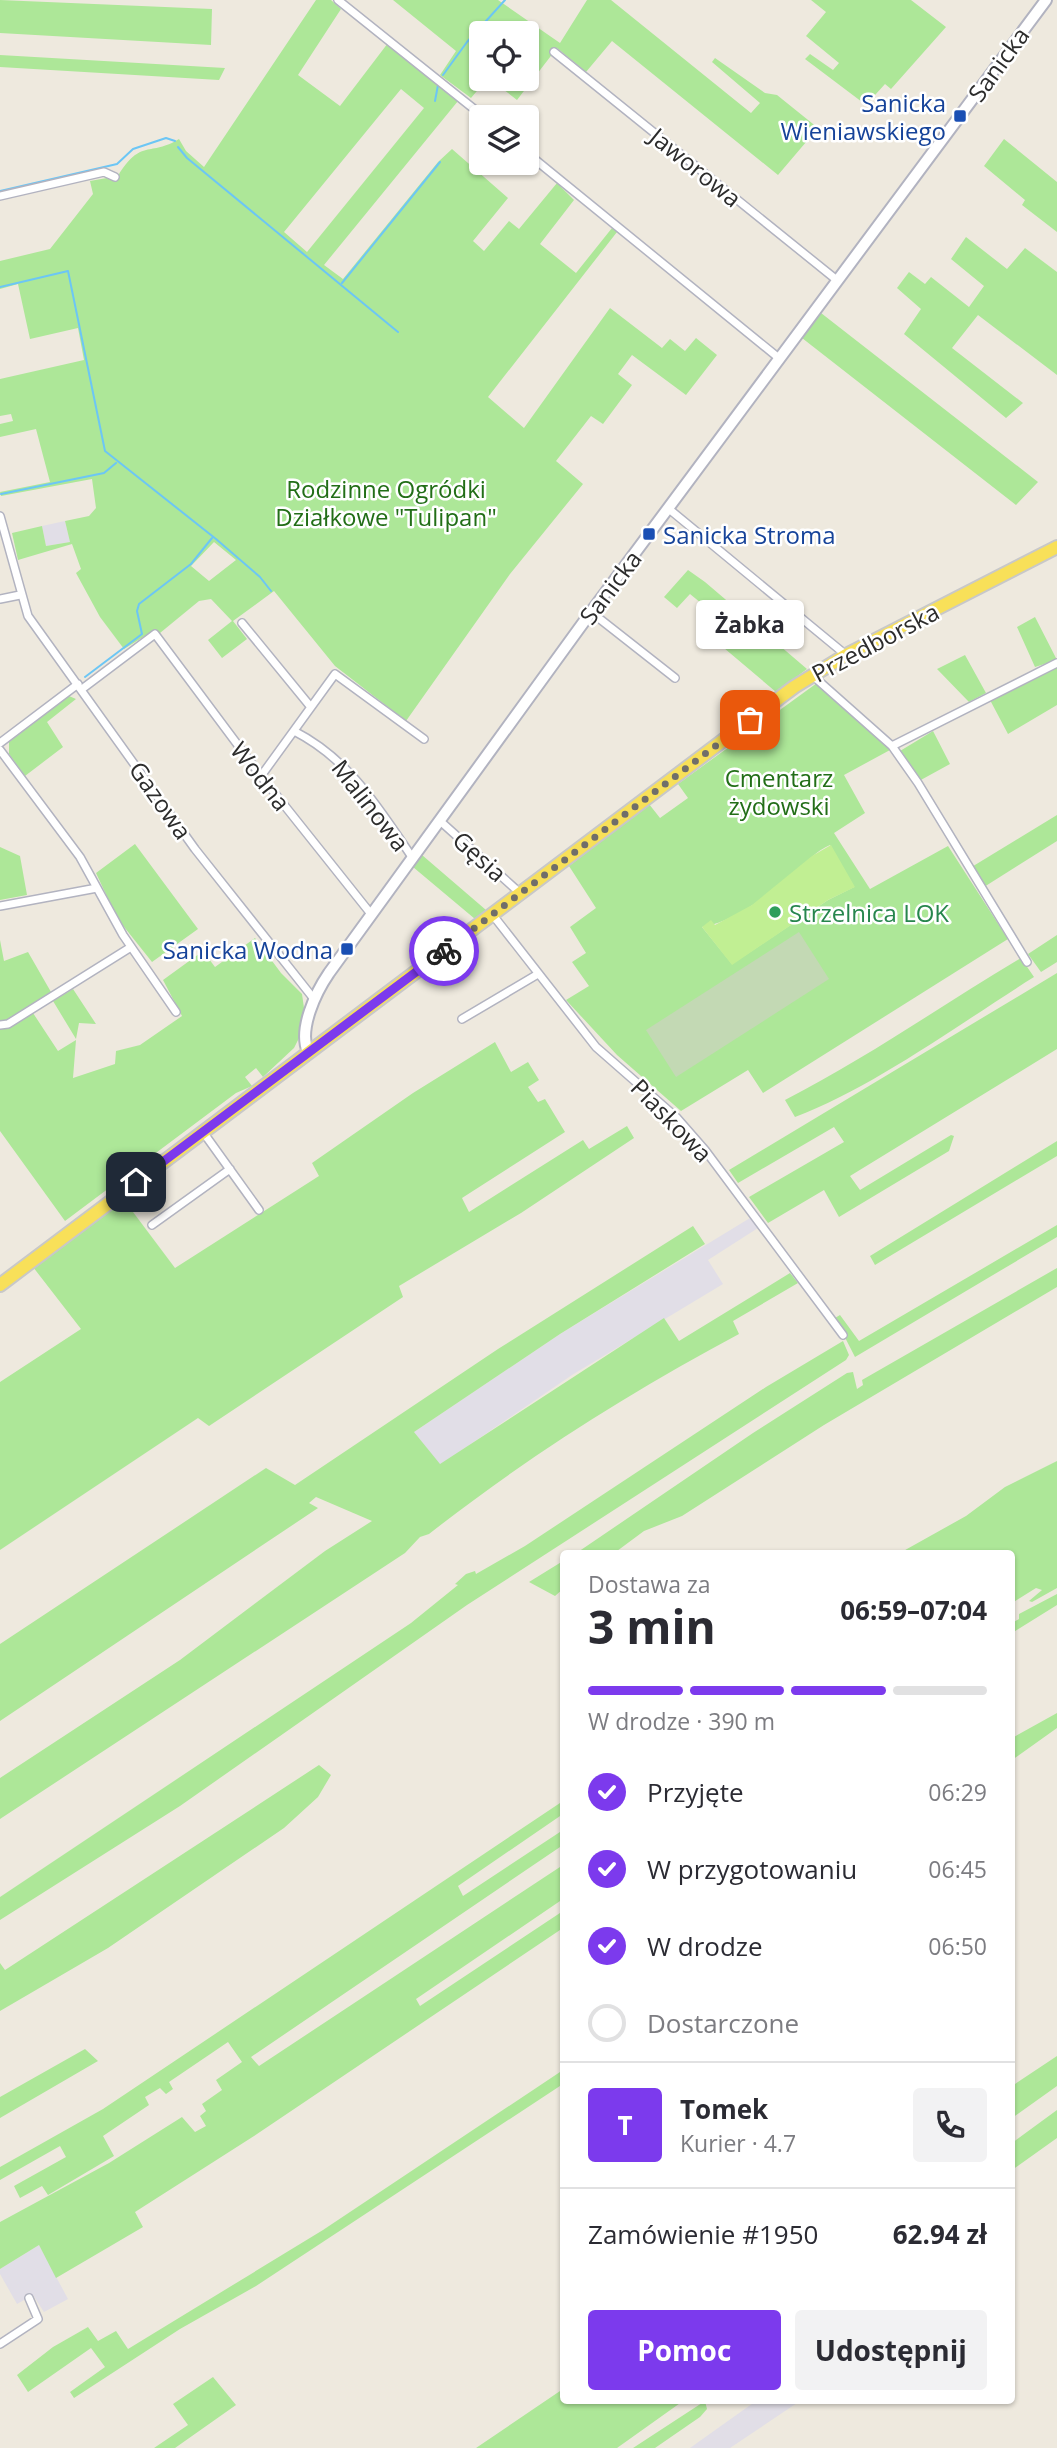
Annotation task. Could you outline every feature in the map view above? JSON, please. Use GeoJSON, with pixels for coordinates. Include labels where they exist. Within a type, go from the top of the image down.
{"type":"FeatureCollection","features":[{"type":"Feature","properties":{"kind":"main road","name":"Przedborska"},"geometry":{"type":"LineString","coordinates":[[0,1285],[811,675],[1057,547]]}},
{"type":"Feature","properties":{"kind":"street"},"geometry":{"type":"LineString","coordinates":[[338,0],[469,105]]}},
{"type":"Feature","properties":{"kind":"street","name":"Sanicka"},"geometry":{"type":"LineString","coordinates":[[309,1052],[306,1042],[314,999],[371,914],[591,612],[1046,0]]}},
{"type":"Feature","properties":{"kind":"street","name":"Jaworowa"},"geometry":{"type":"LineString","coordinates":[[554,52],[838,281]]}},
{"type":"Feature","properties":{"kind":"street"},"geometry":{"type":"LineString","coordinates":[[539,163],[780,359]]}},
{"type":"Feature","properties":{"kind":"street"},"geometry":{"type":"LineString","coordinates":[[0,196],[104,172],[115,177]]}},
{"type":"Feature","properties":{"kind":"street"},"geometry":{"type":"LineString","coordinates":[[669,509],[846,655]]}},
{"type":"Feature","properties":{"kind":"street","name":"Gazowa"},"geometry":{"type":"LineString","coordinates":[[0,516],[28,617],[195,849],[314,999]]}},
{"type":"Feature","properties":{"kind":"street"},"geometry":{"type":"LineString","coordinates":[[0,599],[20,595]]}},
{"type":"Feature","properties":{"kind":"street"},"geometry":{"type":"LineString","coordinates":[[591,612],[675,678]]}},
{"type":"Feature","properties":{"kind":"street"},"geometry":{"type":"LineString","coordinates":[[242,623],[310,706]]}},
{"type":"Feature","properties":{"kind":"street","name":"Wodna"},"geometry":{"type":"LineString","coordinates":[[80,686],[155,634],[261,776],[371,914]]}},
{"type":"Feature","properties":{"kind":"street"},"geometry":{"type":"LineString","coordinates":[[892,746],[1057,663]]}},
{"type":"Feature","properties":{"kind":"street"},"geometry":{"type":"LineString","coordinates":[[261,776],[335,674],[424,739]]}},
{"type":"Feature","properties":{"kind":"street"},"geometry":{"type":"LineString","coordinates":[[811,675],[892,746],[918,783],[1027,961]]}},
{"type":"Feature","properties":{"kind":"street"},"geometry":{"type":"LineString","coordinates":[[0,743],[80,686]]}},
{"type":"Feature","properties":{"kind":"street","name":"Malinowa"},"geometry":{"type":"LineString","coordinates":[[294,731],[317,743],[346,766],[412,857]]}},
{"type":"Feature","properties":{"kind":"street"},"geometry":{"type":"LineString","coordinates":[[0,750],[80,857],[131,947],[176,1012]]}},
{"type":"Feature","properties":{"kind":"street","name":"Gęsia"},"geometry":{"type":"LineString","coordinates":[[439,820],[520,893]]}},
{"type":"Feature","properties":{"kind":"street"},"geometry":{"type":"LineString","coordinates":[[0,906],[97,888]]}},
{"type":"Feature","properties":{"kind":"street","name":"Piaskowa"},"geometry":{"type":"LineString","coordinates":[[492,914],[596,1047],[677,1118],[705,1150],[843,1335]]}},
{"type":"Feature","properties":{"kind":"street"},"geometry":{"type":"LineString","coordinates":[[0,1025],[8,1024],[131,947]]}},
{"type":"Feature","properties":{"kind":"street"},"geometry":{"type":"LineString","coordinates":[[462,1019],[538,974]]}},
{"type":"Feature","properties":{"kind":"street"},"geometry":{"type":"LineString","coordinates":[[203,1132],[259,1210]]}},
{"type":"Feature","properties":{"kind":"street"},"geometry":{"type":"LineString","coordinates":[[152,1226],[230,1169]]}},
{"type":"Feature","properties":{"kind":"street"},"geometry":{"type":"LineString","coordinates":[[0,2344],[38,2319],[29,2298]]}},
{"type":"Feature","properties":{"kind":"shaded area"},"geometry":{"type":"Polygon","coordinates":[[[65,521],[70,542],[46,546],[42,526],[65,521]]]}},
{"type":"Feature","properties":{"kind":"shaded area"},"geometry":{"type":"Polygon","coordinates":[[[750,1218],[758,1228],[708,1260],[723,1284],[572,1375],[440,1465],[414,1432],[560,1334],[750,1218]]]}},
{"type":"Feature","properties":{"kind":"shaded area"},"geometry":{"type":"Polygon","coordinates":[[[39,2245],[68,2299],[44,2312],[33,2295],[17,2304],[0,2274],[0,2269],[39,2245]]]}},
{"type":"Feature","properties":{"kind":"shaded area"},"geometry":{"type":"Polygon","coordinates":[[[752,2404],[796,2404],[730,2448],[690,2448],[752,2404]]]}},
{"type":"Feature","properties":{"kind":"green space"},"geometry":{"type":"Polygon","coordinates":[[[0,0],[212,9],[211,45],[0,33],[0,0]]]}},
{"type":"Feature","properties":{"kind":"green space","name":"Rodzinne Ogródki Działkowe \"Tulipan\""},"geometry":{"type":"Polygon","coordinates":[[[316,0],[331,0],[341,9],[298,75],[340,106],[388,43],[458,101],[324,265],[343,279],[438,162],[452,149],[469,164],[469,175],[482,175],[508,198],[473,241],[484,251],[509,221],[519,229],[557,183],[574,200],[540,244],[576,273],[612,228],[617,232],[488,397],[524,428],[610,308],[662,348],[670,339],[685,351],[696,338],[717,355],[686,395],[632,355],[618,374],[632,385],[603,424],[591,416],[556,461],[583,484],[510,574],[406,721],[335,666],[274,591],[233,621],[247,639],[222,658],[208,640],[232,621],[211,599],[199,601],[160,633],[148,634],[124,649],[100,617],[76,573],[81,569],[72,544],[18,560],[12,533],[42,526],[46,546],[70,542],[65,521],[89,516],[96,508],[92,479],[1,496],[0,492],[50,482],[36,429],[0,437],[0,424],[13,421],[11,414],[0,416],[0,379],[84,360],[78,328],[30,339],[18,284],[0,289],[0,261],[50,249],[93,194],[90,181],[118,176],[126,164],[140,152],[179,139],[186,151],[204,167],[316,0]],[[401,89],[284,232],[307,252],[424,108],[401,89]],[[214,542],[191,566],[209,581],[236,560],[214,542]]]}},
{"type":"Feature","properties":{"kind":"green space"},"geometry":{"type":"Polygon","coordinates":[[[393,0],[498,0],[528,21],[469,21],[469,91],[477,91],[471,98],[440,75],[456,51],[393,0]]]}},
{"type":"Feature","properties":{"kind":"green space"},"geometry":{"type":"Polygon","coordinates":[[[587,0],[611,0],[751,113],[760,103],[712,62],[715,58],[765,93],[777,95],[818,128],[778,175],[612,41],[586,72],[557,48],[539,71],[539,28],[560,43],[587,0]]]}},
{"type":"Feature","properties":{"kind":"green space"},"geometry":{"type":"Polygon","coordinates":[[[811,0],[911,0],[946,27],[891,89],[885,84],[866,105],[805,59],[810,54],[833,70],[839,63],[806,36],[826,12],[811,0]]]}},
{"type":"Feature","properties":{"kind":"green space"},"geometry":{"type":"Polygon","coordinates":[[[0,55],[225,68],[219,80],[0,67],[0,55]]]}},
{"type":"Feature","properties":{"kind":"green space"},"geometry":{"type":"Polygon","coordinates":[[[505,91],[524,91],[517,100],[505,91]]]}},
{"type":"Feature","properties":{"kind":"green space"},"geometry":{"type":"Polygon","coordinates":[[[1004,139],[1057,182],[1057,232],[1022,205],[1025,200],[984,166],[1004,139]]]}},
{"type":"Feature","properties":{"kind":"green space"},"geometry":{"type":"Polygon","coordinates":[[[966,237],[1007,269],[1025,248],[1057,272],[1057,375],[978,315],[952,348],[1023,403],[1006,418],[904,334],[921,309],[897,288],[909,272],[925,284],[931,277],[969,307],[984,286],[951,259],[966,237]]]}},
{"type":"Feature","properties":{"kind":"green space"},"geometry":{"type":"Polygon","coordinates":[[[821,313],[1038,482],[1016,505],[802,338],[821,313]]]}},
{"type":"Feature","properties":{"kind":"green space"},"geometry":{"type":"Polygon","coordinates":[[[688,570],[807,669],[776,692],[705,632],[718,617],[690,594],[677,608],[664,597],[688,570]]]}},
{"type":"Feature","properties":{"kind":"green space"},"geometry":{"type":"Polygon","coordinates":[[[1035,617],[1057,660],[1035,667],[1017,627],[1035,617]]]}},
{"type":"Feature","properties":{"kind":"green space"},"geometry":{"type":"Polygon","coordinates":[[[965,655],[986,693],[969,702],[937,669],[965,655]]]}},
{"type":"Feature","properties":{"kind":"green space"},"geometry":{"type":"Polygon","coordinates":[[[1057,666],[1057,705],[1008,734],[990,700],[1057,666]]]}},
{"type":"Feature","properties":{"kind":"green space","name":"Cmentarz żydowski"},"geometry":{"type":"Polygon","coordinates":[[[817,683],[890,750],[844,775],[865,813],[834,833],[870,889],[948,846],[1008,939],[763,1093],[748,1070],[681,1111],[617,1055],[566,1000],[589,986],[572,962],[586,953],[570,927],[596,908],[569,866],[649,804],[660,818],[688,798],[678,784],[817,683]],[[830,845],[752,906],[728,919],[702,927],[732,964],[828,900],[854,887],[830,845]]]}},
{"type":"Feature","properties":{"kind":"green space"},"geometry":{"type":"Polygon","coordinates":[[[69,696],[76,699],[47,722],[63,747],[25,776],[9,754],[9,742],[69,696]]]}},
{"type":"Feature","properties":{"kind":"green space"},"geometry":{"type":"Polygon","coordinates":[[[933,731],[950,764],[919,781],[900,751],[933,731]]]}},
{"type":"Feature","properties":{"kind":"green space"},"geometry":{"type":"Polygon","coordinates":[[[1057,815],[1057,841],[984,887],[970,868],[1057,815]]]}},
{"type":"Feature","properties":{"kind":"green space"},"geometry":{"type":"Polygon","coordinates":[[[135,844],[198,929],[152,962],[117,918],[96,873],[135,844]]]}},
{"type":"Feature","properties":{"kind":"green space","name":"Strzelnica LOK"},"geometry":{"type":"Polygon","coordinates":[[[831,845],[855,887],[828,900],[732,965],[702,927],[711,920],[715,925],[752,905],[812,856],[831,845]]]}},
{"type":"Feature","properties":{"kind":"green space"},"geometry":{"type":"Polygon","coordinates":[[[0,847],[20,856],[27,895],[0,900],[0,847]]]}},
{"type":"Feature","properties":{"kind":"green space"},"geometry":{"type":"Polygon","coordinates":[[[422,855],[486,910],[475,919],[413,867],[422,855]]]}},
{"type":"Feature","properties":{"kind":"green space"},"geometry":{"type":"Polygon","coordinates":[[[799,932],[829,979],[676,1077],[646,1030],[799,932]]]}},
{"type":"Feature","properties":{"kind":"green space"},"geometry":{"type":"Polygon","coordinates":[[[1057,935],[1057,962],[1041,972],[1028,954],[1057,935]]]}},
{"type":"Feature","properties":{"kind":"green space"},"geometry":{"type":"Polygon","coordinates":[[[255,938],[281,973],[302,994],[304,1008],[300,1036],[294,1048],[263,1077],[256,1068],[245,1077],[252,1086],[236,1093],[65,1221],[0,1131],[0,940],[4,961],[28,952],[51,992],[19,1015],[22,1019],[33,1013],[58,1051],[76,1040],[73,1078],[115,1064],[116,1051],[140,1045],[182,1016],[163,980],[203,951],[215,967],[255,938]]]}},
{"type":"Feature","properties":{"kind":"green space"},"geometry":{"type":"Polygon","coordinates":[[[1021,958],[1034,977],[886,1072],[825,1105],[795,1117],[785,1100],[875,1049],[1021,958]]]}},
{"type":"Feature","properties":{"kind":"green space"},"geometry":{"type":"Polygon","coordinates":[[[1057,973],[1057,1049],[850,1176],[860,1190],[951,1135],[954,1136],[949,1151],[839,1217],[824,1190],[768,1223],[749,1197],[844,1142],[834,1127],[738,1183],[729,1170],[1057,973]]]}},
{"type":"Feature","properties":{"kind":"green space"},"geometry":{"type":"Polygon","coordinates":[[[73,989],[96,1024],[79,1023],[76,1039],[53,1001],[73,989]]]}},
{"type":"Feature","properties":{"kind":"green space"},"geometry":{"type":"Polygon","coordinates":[[[495,1042],[511,1072],[528,1062],[539,1080],[528,1087],[538,1102],[545,1099],[565,1132],[462,1198],[469,1212],[583,1140],[589,1149],[627,1126],[634,1138],[521,1213],[399,1286],[403,1297],[209,1426],[198,1418],[0,1550],[0,1382],[81,1329],[33,1267],[124,1200],[175,1268],[319,1176],[312,1163],[413,1093],[495,1042]]]}},
{"type":"Feature","properties":{"kind":"green space"},"geometry":{"type":"Polygon","coordinates":[[[1057,1141],[1057,1156],[875,1265],[870,1256],[1057,1141]]]}},
{"type":"Feature","properties":{"kind":"green space"},"geometry":{"type":"Polygon","coordinates":[[[1057,1225],[1057,1237],[855,1357],[835,1318],[840,1315],[859,1341],[1057,1225]]]}},
{"type":"Feature","properties":{"kind":"green space"},"geometry":{"type":"Polygon","coordinates":[[[693,1226],[705,1244],[560,1334],[414,1432],[440,1464],[664,1318],[679,1341],[790,1273],[798,1283],[733,1321],[739,1334],[580,1427],[429,1534],[420,1537],[405,1553],[0,1819],[0,1778],[180,1660],[325,1551],[372,1521],[316,1497],[309,1503],[318,1508],[0,1721],[0,1644],[266,1468],[295,1485],[498,1349],[693,1226]]]}},
{"type":"Feature","properties":{"kind":"green space"},"geometry":{"type":"Polygon","coordinates":[[[1057,1268],[1057,1287],[824,1425],[682,1516],[644,1531],[618,1550],[581,1550],[847,1373],[853,1372],[857,1389],[863,1385],[862,1380],[1057,1268]]]}},
{"type":"Feature","properties":{"kind":"green space"},"geometry":{"type":"Polygon","coordinates":[[[843,1341],[849,1355],[846,1360],[467,1605],[180,1806],[0,1920],[0,1897],[411,1623],[458,1585],[455,1584],[466,1574],[475,1571],[476,1574],[525,1546],[766,1387],[843,1341]]]}},
{"type":"Feature","properties":{"kind":"green space"},"geometry":{"type":"Polygon","coordinates":[[[1057,1461],[1057,1588],[1032,1602],[1029,1601],[1042,1590],[1036,1588],[1015,1601],[1015,1550],[905,1550],[966,1516],[1005,1487],[1057,1461]]]}},
{"type":"Feature","properties":{"kind":"green space"},"geometry":{"type":"Polygon","coordinates":[[[560,1563],[560,1592],[555,1596],[529,1582],[560,1563]]]}},
{"type":"Feature","properties":{"kind":"green space"},"geometry":{"type":"Polygon","coordinates":[[[1057,1594],[1057,1605],[1015,1631],[1015,1621],[1019,1619],[1019,1614],[1057,1594]]]}},
{"type":"Feature","properties":{"kind":"green space"},"geometry":{"type":"Polygon","coordinates":[[[1057,1713],[1057,1728],[1015,1758],[1015,1736],[1057,1713]]]}},
{"type":"Feature","properties":{"kind":"green space"},"geometry":{"type":"Polygon","coordinates":[[[319,1765],[331,1775],[318,1797],[284,1828],[108,1948],[0,2011],[0,1963],[5,1970],[319,1765]]]}},
{"type":"Feature","properties":{"kind":"green space"},"geometry":{"type":"Polygon","coordinates":[[[560,1803],[560,1816],[458,1886],[463,1896],[560,1832],[560,1847],[251,2057],[259,2066],[560,1867],[560,1901],[416,1999],[420,2006],[560,1913],[560,1930],[257,2134],[135,2212],[143,2227],[56,2278],[39,2245],[0,2269],[0,2222],[109,2163],[182,2117],[195,2132],[206,2126],[200,2116],[206,2111],[202,2104],[222,2090],[216,2080],[242,2062],[228,2042],[169,2082],[173,2089],[166,2094],[160,2088],[145,2097],[149,2105],[103,2136],[114,2156],[48,2195],[42,2186],[20,2198],[14,2186],[66,2157],[60,2146],[0,2180],[0,2167],[103,2109],[560,1803]]]}},
{"type":"Feature","properties":{"kind":"green space"},"geometry":{"type":"Polygon","coordinates":[[[85,2049],[98,2061],[0,2118],[0,2097],[85,2049]]]}},
{"type":"Feature","properties":{"kind":"green space"},"geometry":{"type":"Polygon","coordinates":[[[1057,2056],[1057,2086],[1015,2116],[1015,2084],[1057,2056]]]}},
{"type":"Feature","properties":{"kind":"green space"},"geometry":{"type":"Polygon","coordinates":[[[560,2072],[560,2086],[256,2286],[180,2329],[74,2398],[70,2392],[105,2367],[91,2348],[28,2392],[17,2375],[53,2347],[88,2327],[98,2341],[116,2331],[128,2349],[323,2230],[560,2072]]]}},
{"type":"Feature","properties":{"kind":"green space"},"geometry":{"type":"Polygon","coordinates":[[[1057,2110],[1057,2138],[1015,2168],[1015,2141],[1057,2110]]]}},
{"type":"Feature","properties":{"kind":"green space"},"geometry":{"type":"Polygon","coordinates":[[[213,2377],[236,2405],[175,2448],[154,2448],[188,2425],[173,2404],[213,2377]]]}},
{"type":"Feature","properties":{"kind":"green space"},"geometry":{"type":"Polygon","coordinates":[[[560,2391],[560,2404],[679,2404],[617,2448],[476,2448],[560,2391]]]}},
{"type":"Feature","properties":{"kind":"green space"},"geometry":{"type":"Polygon","coordinates":[[[700,2404],[706,2404],[707,2409],[700,2417],[655,2448],[633,2448],[700,2404]]]}},
{"type":"Feature","properties":{"kind":"waterway"},"geometry":{"type":"LineString","coordinates":[[443,75],[467,42],[505,0]]}},
{"type":"Feature","properties":{"kind":"waterway"},"geometry":{"type":"LineString","coordinates":[[435,101],[438,85]]}},
{"type":"Feature","properties":{"kind":"waterway"},"geometry":{"type":"LineString","coordinates":[[0,191],[117,164],[133,149],[166,138],[175,141]]}},
{"type":"Feature","properties":{"kind":"waterway"},"geometry":{"type":"LineString","coordinates":[[178,147],[187,158],[398,332]]}},
{"type":"Feature","properties":{"kind":"waterway"},"geometry":{"type":"LineString","coordinates":[[342,283],[440,162]]}},
{"type":"Feature","properties":{"kind":"waterway"},"geometry":{"type":"LineString","coordinates":[[0,287],[68,271],[105,451],[216,539],[260,577],[271,591]]}},
{"type":"Feature","properties":{"kind":"waterway"},"geometry":{"type":"LineString","coordinates":[[1,494],[104,473],[116,463]]}},
{"type":"Feature","properties":{"kind":"waterway"},"geometry":{"type":"LineString","coordinates":[[85,677],[142,634],[137,611],[139,604],[191,564],[212,538]]}},
{"type":"Feature","properties":{"kind":"way so far"},"geometry":{"type":"LineString","coordinates":[[444,951],[750,720]]}},
{"type":"Feature","properties":{"kind":"place","name":"Sanicka Wieniawskiego"},"geometry":{"type":"Point","coordinates":[960,116]}},
{"type":"Feature","properties":{"kind":"place","name":"Sanicka Stroma"},"geometry":{"type":"Point","coordinates":[649,534]}},
{"type":"Feature","properties":{"kind":"place","name":"Żabka"},"geometry":{"type":"Point","coordinates":[750,720]}},
{"type":"Feature","properties":{"kind":"place","name":"Strzelnica LOK"},"geometry":{"type":"Point","coordinates":[775,912]}},
{"type":"Feature","properties":{"kind":"place","name":"Sanicka Wodna"},"geometry":{"type":"Point","coordinates":[347,949]}},
{"type":"Feature","properties":{"kind":"route"},"geometry":{"type":"LineString","coordinates":[[136,1182],[444,951]]}}]}
